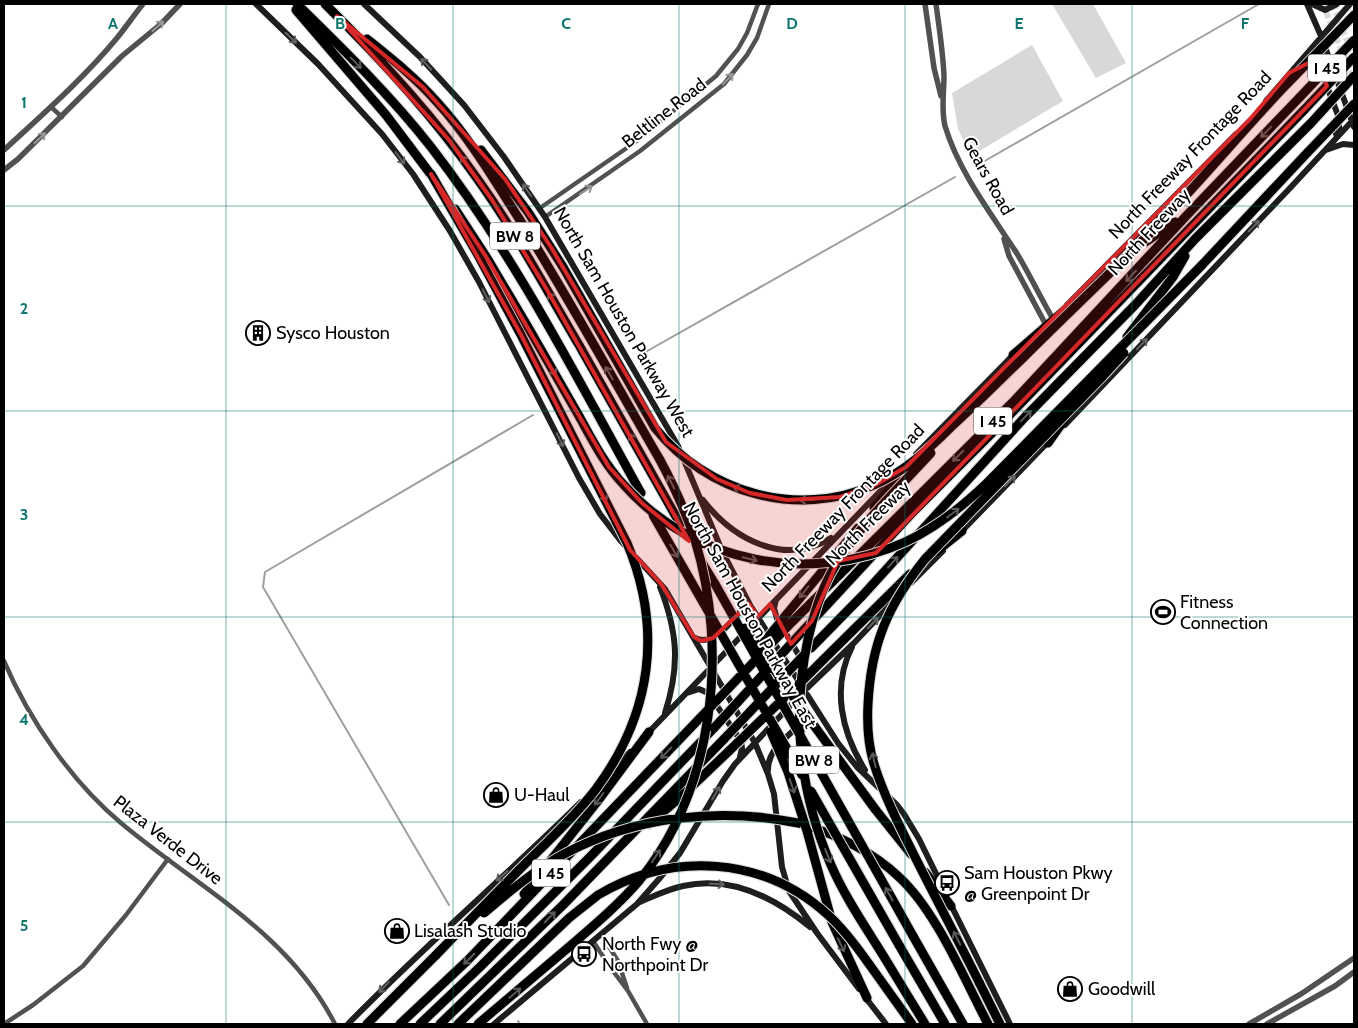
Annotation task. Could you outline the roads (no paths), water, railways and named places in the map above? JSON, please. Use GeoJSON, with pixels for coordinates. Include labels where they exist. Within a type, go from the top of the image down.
{"type":"FeatureCollection","features":[{"type":"Feature","properties":{"kind":"highway"},"geometry":{"type":"LineString","coordinates":[[291,4],[395,127],[431,174],[487,258],[599,451],[624,486],[650,510],[686,534],[733,554],[768,563],[818,564],[866,556],[905,542],[943,521],[960,508],[1202,265],[1354,104]]}},
{"type":"Feature","properties":{"kind":"highway","name":"North Sam Houston Parkway East"},"geometry":{"type":"LineString","coordinates":[[297,4],[356,62],[397,106],[431,147],[496,238],[945,1024]]}},
{"type":"Feature","properties":{"kind":"highway","name":"BW 8"},"geometry":{"type":"LineString","coordinates":[[325,4],[337,16]]}},
{"type":"Feature","properties":{"kind":"highway"},"geometry":{"type":"LineString","coordinates":[[337,16],[393,60],[423,87],[493,164],[533,220],[563,268],[655,428],[679,454],[706,473],[733,486],[768,497],[804,501],[840,497],[876,485],[898,473],[922,455],[1156,226],[1286,85],[1354,16]]}},
{"type":"Feature","properties":{"kind":"highway","name":"North Sam Houston Parkway East"},"geometry":{"type":"LineString","coordinates":[[337,16],[413,97],[444,134],[478,179],[547,290],[963,1024]]}},
{"type":"Feature","properties":{"kind":"highway","name":"North Freeway"},"geometry":{"type":"LineString","coordinates":[[400,1024],[491,936],[792,622],[1013,402],[1188,214],[1354,40]]}},
{"type":"Feature","properties":{"kind":"highway","name":"North Freeway"},"geometry":{"type":"LineString","coordinates":[[420,1024],[590,857],[714,728],[913,512],[1016,409],[1354,57]]}},
{"type":"Feature","properties":{"kind":"highway","name":"I 45"},"geometry":{"type":"LineString","coordinates":[[440,1024],[488,980],[725,738],[869,588],[1025,417],[1135,306],[1195,240],[1354,76]]}},
{"type":"Feature","properties":{"kind":"highway"},"geometry":{"type":"LineString","coordinates":[[450,116],[487,169],[541,255],[674,487],[692,530],[701,562],[708,600],[712,646],[710,692],[700,752],[680,812],[659,852],[639,880],[616,905],[478,1024]]}},
{"type":"Feature","properties":{"kind":"highway"},"geometry":{"type":"LineString","coordinates":[[431,174],[515,324],[627,543],[644,594],[648,639],[645,679],[634,719],[615,760],[601,781],[573,816],[436,955]]}},
{"type":"Feature","properties":{"kind":"highway"},"geometry":{"type":"LineString","coordinates":[[1013,355],[1148,240],[1188,214]]}},
{"type":"Feature","properties":{"kind":"highway"},"geometry":{"type":"LineString","coordinates":[[1048,443],[1173,277],[1195,240]]}},
{"type":"Feature","properties":{"kind":"highway"},"geometry":{"type":"LineString","coordinates":[[1000,1024],[890,806],[873,762],[868,713],[869,686],[877,644],[885,622],[900,592],[925,559],[1103,376],[1202,265]]}},
{"type":"Feature","properties":{"kind":"highway"},"geometry":{"type":"LineString","coordinates":[[926,1024],[838,880],[815,820],[803,767],[799,731],[799,701],[809,634],[819,598],[830,575],[852,542],[881,507],[968,412]]}},
{"type":"Feature","properties":{"kind":"highway"},"geometry":{"type":"LineString","coordinates":[[730,686],[924,446]]}},
{"type":"Feature","properties":{"kind":"highway"},"geometry":{"type":"LineString","coordinates":[[605,862],[685,793],[827,663],[917,567],[962,531]]}},
{"type":"Feature","properties":{"kind":"highway"},"geometry":{"type":"LineString","coordinates":[[714,584],[798,705],[951,906]]}},
{"type":"Feature","properties":{"kind":"highway"},"geometry":{"type":"LineString","coordinates":[[746,677],[788,772],[807,831],[832,922],[867,998]]}},
{"type":"Feature","properties":{"kind":"highway"},"geometry":{"type":"LineString","coordinates":[[491,936],[597,802],[649,732]]}},
{"type":"Feature","properties":{"kind":"highway"},"geometry":{"type":"LineString","coordinates":[[367,1024],[436,955],[527,878],[566,853],[608,835],[654,822],[705,816],[754,816],[798,823],[826,832],[856,847],[885,866],[908,886],[935,924],[988,1024]]}},
{"type":"Feature","properties":{"kind":"highway"},"geometry":{"type":"LineString","coordinates":[[458,1024],[569,918],[598,895],[630,879],[670,867],[699,865],[745,871],[789,888],[817,906],[842,928],[912,1024]]}},
{"type":"Feature","properties":{"kind":"main road"},"geometry":{"type":"LineString","coordinates":[[256,4],[342,90],[382,134],[413,174],[450,231],[479,282],[579,478],[600,514],[620,540],[657,578],[694,637],[754,743],[768,774],[774,794],[785,879],[794,901],[886,1024]]}},
{"type":"Feature","properties":{"kind":"main road","name":"North Sam Houston Parkway West"},"geometry":{"type":"LineString","coordinates":[[364,4],[420,57],[464,105],[504,157],[546,217],[675,441],[742,592],[804,691]]}},
{"type":"Feature","properties":{"kind":"main road"},"geometry":{"type":"LineString","coordinates":[[735,764],[804,691],[827,663],[854,643],[1048,443],[1324,150],[1353,123],[1321,36],[1306,4]]}},
{"type":"Feature","properties":{"kind":"main road"},"geometry":{"type":"LineString","coordinates":[[1312,4],[1325,10],[1337,4]]}},
{"type":"Feature","properties":{"kind":"main road"},"geometry":{"type":"LineString","coordinates":[[1350,4],[1354,16]]}},
{"type":"Feature","properties":{"kind":"main road","name":"North Freeway Frontage Road"},"geometry":{"type":"LineString","coordinates":[[348,1024],[389,982],[546,836],[665,716],[838,533],[1013,355],[1053,319],[1251,118],[1350,4]]}},
{"type":"Feature","properties":{"kind":"main road"},"geometry":{"type":"LineString","coordinates":[[1289,73],[1307,61],[1312,61],[1320,68],[1339,118],[1339,130],[1330,144]]}},
{"type":"Feature","properties":{"kind":"main road"},"geometry":{"type":"LineString","coordinates":[[1324,150],[1343,144],[1354,145]]}},
{"type":"Feature","properties":{"kind":"main road"},"geometry":{"type":"LineString","coordinates":[[697,491],[725,524],[747,539],[762,545],[776,549],[799,550],[819,545],[838,533]]}},
{"type":"Feature","properties":{"kind":"main road"},"geometry":{"type":"LineString","coordinates":[[657,578],[670,618],[676,652],[672,691],[665,716]]}},
{"type":"Feature","properties":{"kind":"main road"},"geometry":{"type":"LineString","coordinates":[[694,637],[701,641],[713,638],[741,611],[744,600],[742,592]]}},
{"type":"Feature","properties":{"kind":"main road"},"geometry":{"type":"LineString","coordinates":[[777,597],[774,614],[802,661],[810,669],[824,669],[827,663]]}},
{"type":"Feature","properties":{"kind":"main road"},"geometry":{"type":"LineString","coordinates":[[854,643],[844,664],[842,674],[840,694],[842,714],[846,732],[856,757],[871,780]]}},
{"type":"Feature","properties":{"kind":"main road"},"geometry":{"type":"LineString","coordinates":[[494,1024],[637,904],[680,853],[735,764],[741,753],[740,741],[708,694],[699,689],[691,690],[684,695]]}},
{"type":"Feature","properties":{"kind":"main road","name":"North Sam Houston Parkway East"},"geometry":{"type":"LineString","coordinates":[[804,691],[844,752],[897,805],[912,826],[1010,1024]]}},
{"type":"Feature","properties":{"kind":"main road"},"geometry":{"type":"LineString","coordinates":[[768,774],[768,764],[772,751],[807,719],[817,717],[823,720]]}},
{"type":"Feature","properties":{"kind":"main road"},"geometry":{"type":"LineString","coordinates":[[637,904],[684,886],[696,884],[729,885],[749,890],[782,905],[817,933]]}},
{"type":"Feature","properties":{"kind":"street"},"geometry":{"type":"LineString","coordinates":[[4,150],[51,107],[117,39],[143,4]]}},
{"type":"Feature","properties":{"kind":"street"},"geometry":{"type":"LineString","coordinates":[[4,170],[62,117],[122,56],[162,23],[180,4]]}},
{"type":"Feature","properties":{"kind":"street","name":"Beltline Road"},"geometry":{"type":"LineString","coordinates":[[540,208],[634,142],[716,76],[738,50],[758,4]]}},
{"type":"Feature","properties":{"kind":"street","name":"Beltline Road"},"geometry":{"type":"LineString","coordinates":[[546,217],[612,171],[724,84],[747,55],[757,38],[769,4]]}},
{"type":"Feature","properties":{"kind":"street","name":"Gears Road"},"geometry":{"type":"LineString","coordinates":[[925,4],[934,68],[944,105]]}},
{"type":"Feature","properties":{"kind":"street","name":"Gears Road"},"geometry":{"type":"LineString","coordinates":[[936,4],[944,75],[945,124],[958,159],[1001,232],[1016,252],[1053,319]]}},
{"type":"Feature","properties":{"kind":"street"},"geometry":{"type":"LineString","coordinates":[[926,16],[937,14]]}},
{"type":"Feature","properties":{"kind":"street"},"geometry":{"type":"LineString","coordinates":[[51,107],[62,117]]}},
{"type":"Feature","properties":{"kind":"street","name":"Gears Road"},"geometry":{"type":"LineString","coordinates":[[1001,232],[1009,256],[1046,324]]}},
{"type":"Feature","properties":{"kind":"street","name":"Plaza Verde Drive"},"geometry":{"type":"LineString","coordinates":[[4,661],[13,682],[37,723],[83,786],[121,823],[234,907],[259,928],[300,973],[318,996],[335,1024]]}},
{"type":"Feature","properties":{"kind":"street"},"geometry":{"type":"LineString","coordinates":[[4,1024],[33,1005],[83,966],[126,915],[168,859]]}},
{"type":"Feature","properties":{"kind":"street"},"geometry":{"type":"LineString","coordinates":[[601,934],[618,961],[628,991]]}},
{"type":"Feature","properties":{"kind":"street"},"geometry":{"type":"LineString","coordinates":[[593,941],[610,968],[628,991],[647,1024]]}},
{"type":"Feature","properties":{"kind":"street"},"geometry":{"type":"LineString","coordinates":[[1249,1024],[1301,994],[1354,958]]}},
{"type":"Feature","properties":{"kind":"street"},"geometry":{"type":"LineString","coordinates":[[1267,1024],[1335,986],[1354,972]]}},
{"type":"Feature","properties":{"kind":"waterway"},"geometry":{"type":"LineString","coordinates":[[976,166],[1259,4]]}},
{"type":"Feature","properties":{"kind":"waterway"},"geometry":{"type":"LineString","coordinates":[[642,354],[955,177]]}},
{"type":"Feature","properties":{"kind":"waterway"},"geometry":{"type":"LineString","coordinates":[[449,905],[263,587],[265,572],[533,415]]}},
{"type":"Feature","properties":{"kind":"tunnel"},"geometry":{"type":"LineString","coordinates":[[1323,4],[1354,83]]}},
{"type":"Feature","properties":{"kind":"tunnel"},"geometry":{"type":"LineString","coordinates":[[1333,4],[1354,58]]}},
{"type":"Feature","properties":{"kind":"place","name":"Sysco Houston"},"geometry":{"type":"Point","coordinates":[258,333]}},
{"type":"Feature","properties":{"kind":"place","name":"Fitness Connection"},"geometry":{"type":"Point","coordinates":[1163,612]}},
{"type":"Feature","properties":{"kind":"place","name":"U-Haul"},"geometry":{"type":"Point","coordinates":[496,795]}},
{"type":"Feature","properties":{"kind":"place","name":"Sam Houston Pkwy @ Greenpoint Dr"},"geometry":{"type":"Point","coordinates":[947,883]}},
{"type":"Feature","properties":{"kind":"place","name":"Lisalash Studio"},"geometry":{"type":"Point","coordinates":[397,931]}},
{"type":"Feature","properties":{"kind":"place","name":"North Fwy @ Northpoint Dr"},"geometry":{"type":"Point","coordinates":[584,954]}},
{"type":"Feature","properties":{"kind":"place","name":"Goodwill"},"geometry":{"type":"Point","coordinates":[1070,989]}}]}
